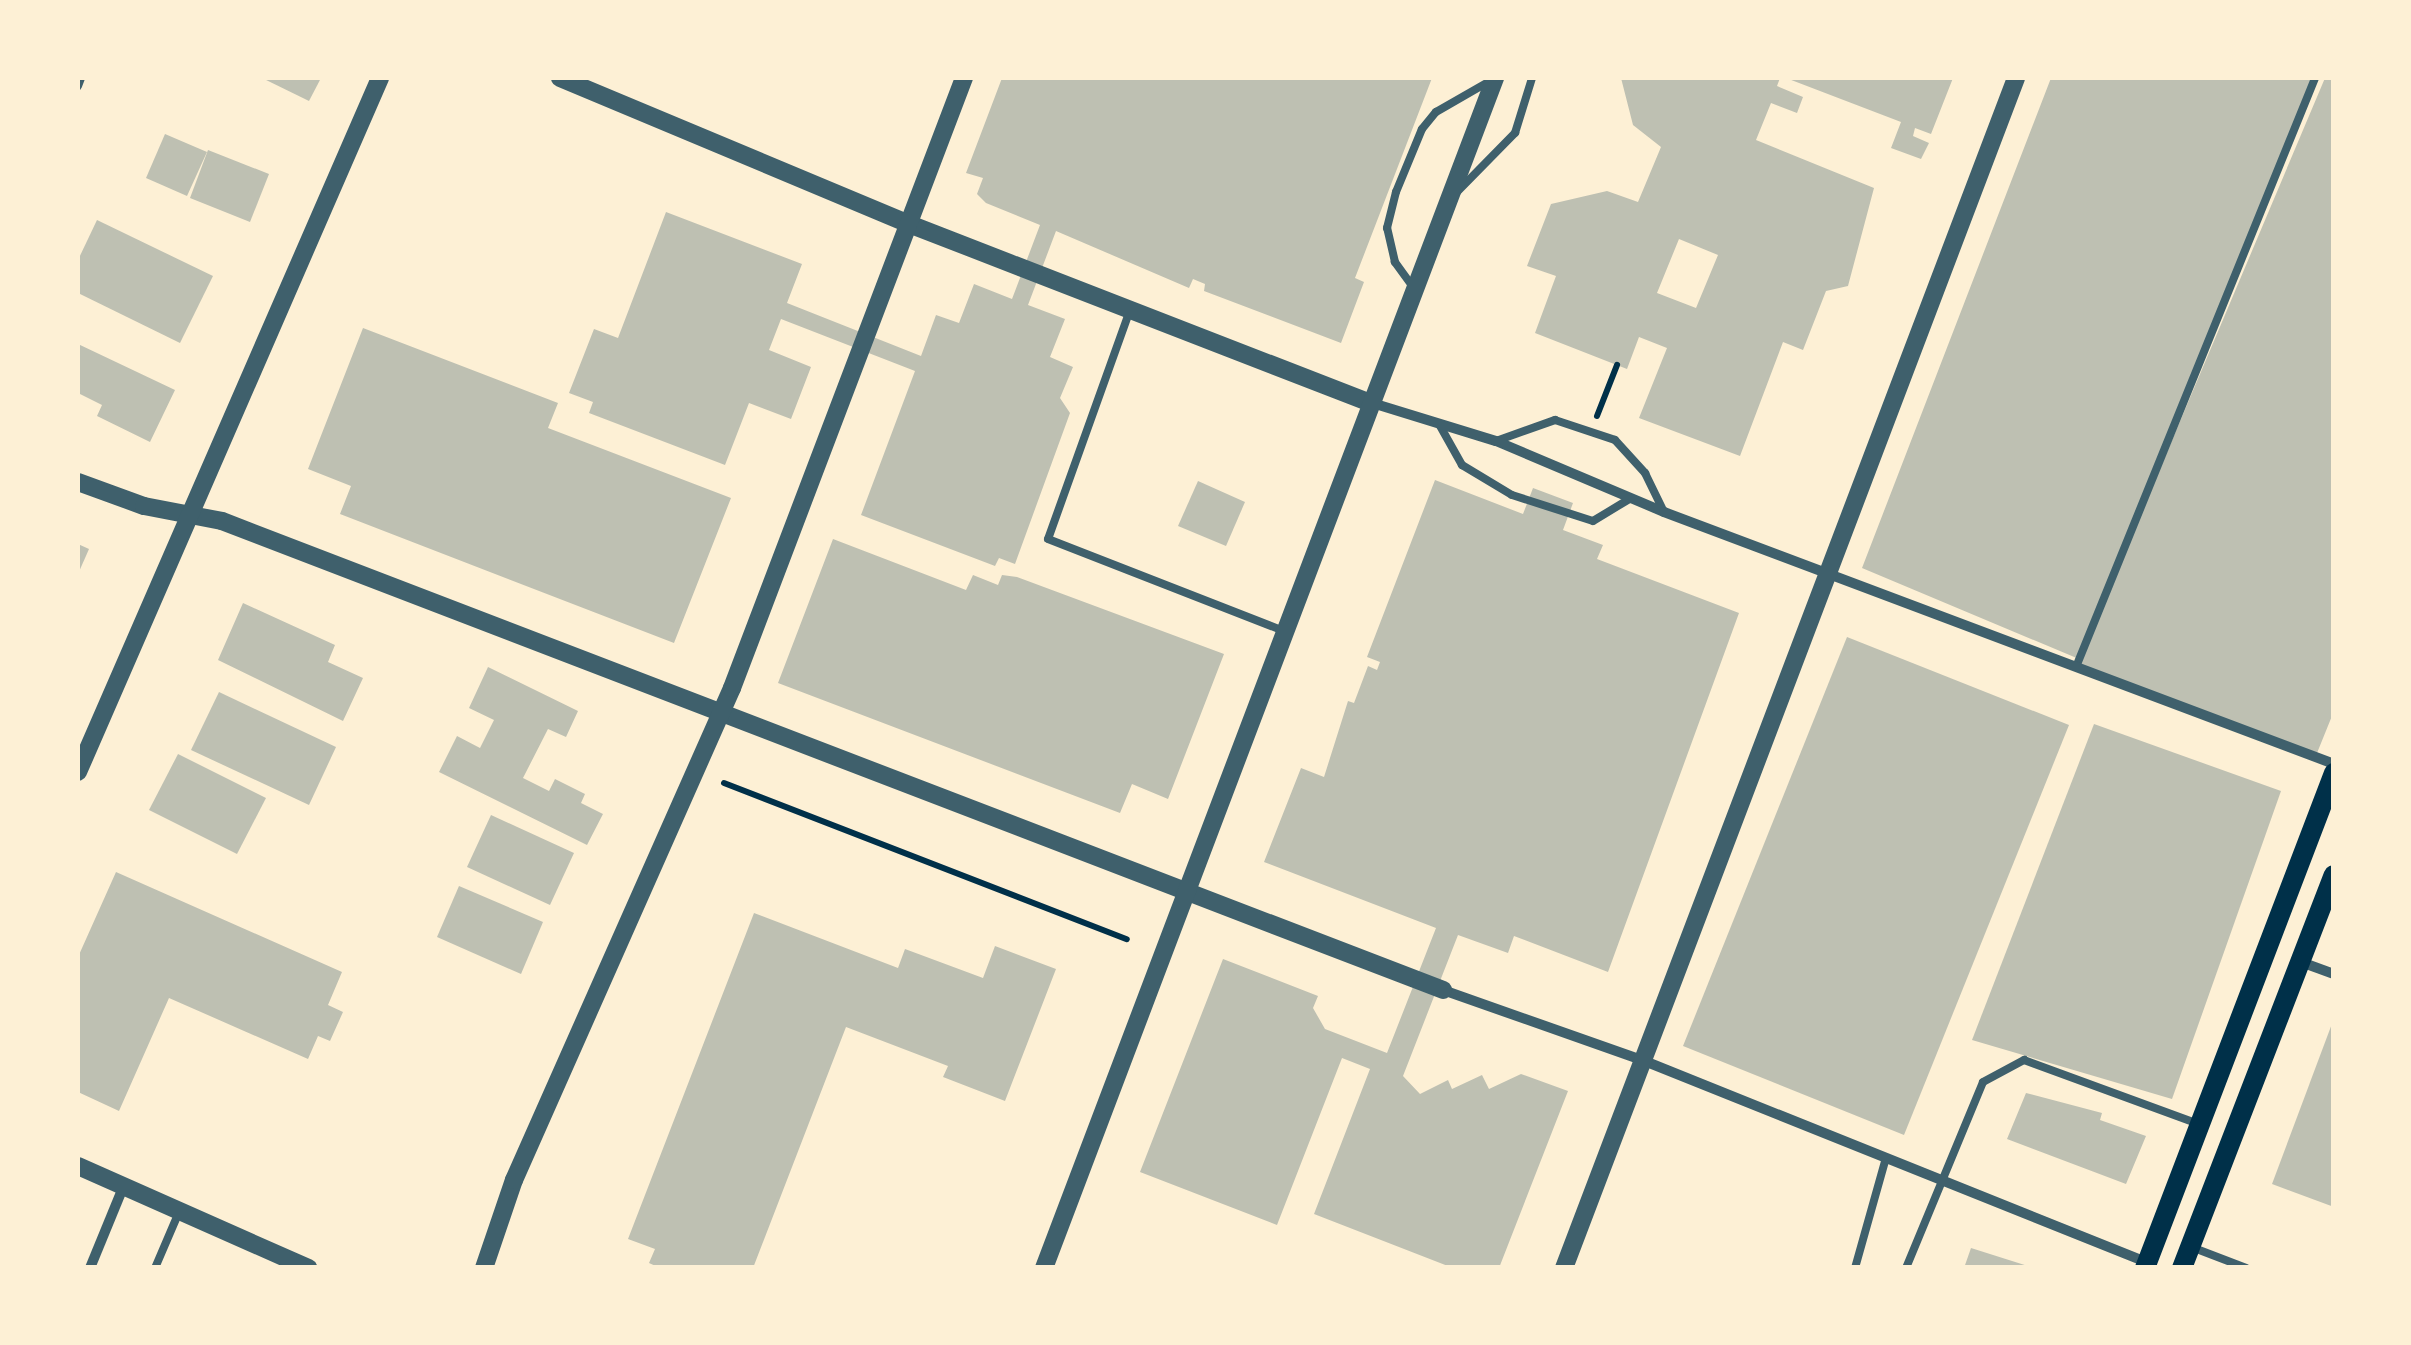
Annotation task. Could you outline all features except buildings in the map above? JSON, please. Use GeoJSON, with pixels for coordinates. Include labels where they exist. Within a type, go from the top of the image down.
{"type":"FeatureCollection","features":[{"type":"Feature","properties":{"kind":"main road"},"geometry":{"type":"LineString","coordinates":[[2152,1266],[2200,1124],[2334,773]]}},
{"type":"Feature","properties":{"kind":"main road"},"geometry":{"type":"LineString","coordinates":[[2182,1268],[2334,875]]}},
{"type":"Feature","properties":{"kind":"street"},"geometry":{"type":"LineString","coordinates":[[78,772],[181,548],[188,517],[380,78]]}},
{"type":"Feature","properties":{"kind":"street"},"geometry":{"type":"LineString","coordinates":[[560,78],[909,224],[1130,310],[1368,402],[1437,420],[1496,442],[1664,512],[2334,764]]}},
{"type":"Feature","properties":{"kind":"street"},"geometry":{"type":"LineString","coordinates":[[484,1268],[514,1180],[719,716],[964,78]]}},
{"type":"Feature","properties":{"kind":"street"},"geometry":{"type":"LineString","coordinates":[[1044,1268],[1368,402],[1494,78]]}},
{"type":"Feature","properties":{"kind":"street"},"geometry":{"type":"LineString","coordinates":[[1564,1268],[1646,1062],[2016,78]]}},
{"type":"Feature","properties":{"kind":"street"},"geometry":{"type":"LineString","coordinates":[[78,482],[188,517],[222,521],[1186,896],[1646,1062],[2152,1266]]}},
{"type":"Feature","properties":{"kind":"street"},"geometry":{"type":"LineString","coordinates":[[2300,962],[2334,974]]}},
{"type":"Feature","properties":{"kind":"street"},"geometry":{"type":"LineString","coordinates":[[78,1166],[308,1268]]}},
{"type":"Feature","properties":{"kind":"street"},"geometry":{"type":"LineString","coordinates":[[90,1268],[124,1186]]}},
{"type":"Feature","properties":{"kind":"lane"},"geometry":{"type":"LineString","coordinates":[[78,86],[81,78]]}},
{"type":"Feature","properties":{"kind":"lane"},"geometry":{"type":"LineString","coordinates":[[1412,287],[1395,262],[1388,228],[1396,192],[1422,129],[1436,112],[1494,78]]}},
{"type":"Feature","properties":{"kind":"lane"},"geometry":{"type":"LineString","coordinates":[[1446,202],[1515,133],[1532,78]]}},
{"type":"Feature","properties":{"kind":"lane"},"geometry":{"type":"LineString","coordinates":[[2076,667],[2316,78]]}},
{"type":"Feature","properties":{"kind":"lane"},"geometry":{"type":"LineString","coordinates":[[1130,310],[1048,539],[1284,631]]}},
{"type":"Feature","properties":{"kind":"lane"},"geometry":{"type":"LineString","coordinates":[[1437,420],[1462,465],[1512,495],[1593,522],[1631,498]]}},
{"type":"Feature","properties":{"kind":"lane"},"geometry":{"type":"LineString","coordinates":[[1496,442],[1554,420],[1592,431],[1630,452],[1664,512]]}},
{"type":"Feature","properties":{"kind":"lane"},"geometry":{"type":"LineString","coordinates":[[1906,1268],[1983,1082],[2024,1060],[2200,1124]]}},
{"type":"Feature","properties":{"kind":"lane"},"geometry":{"type":"LineString","coordinates":[[1855,1268],[1886,1158]]}},
{"type":"Feature","properties":{"kind":"lane"},"geometry":{"type":"LineString","coordinates":[[155,1268],[180,1211]]}},
{"type":"Feature","properties":{"kind":"lane"},"geometry":{"type":"LineString","coordinates":[[2189,1246],[2246,1268]]}},
{"type":"Feature","properties":{"kind":"path"},"geometry":{"type":"LineString","coordinates":[[1592,431],[1617,365]]}},
{"type":"Feature","properties":{"kind":"path"},"geometry":{"type":"LineString","coordinates":[[724,782],[1127,938]]}}]}
